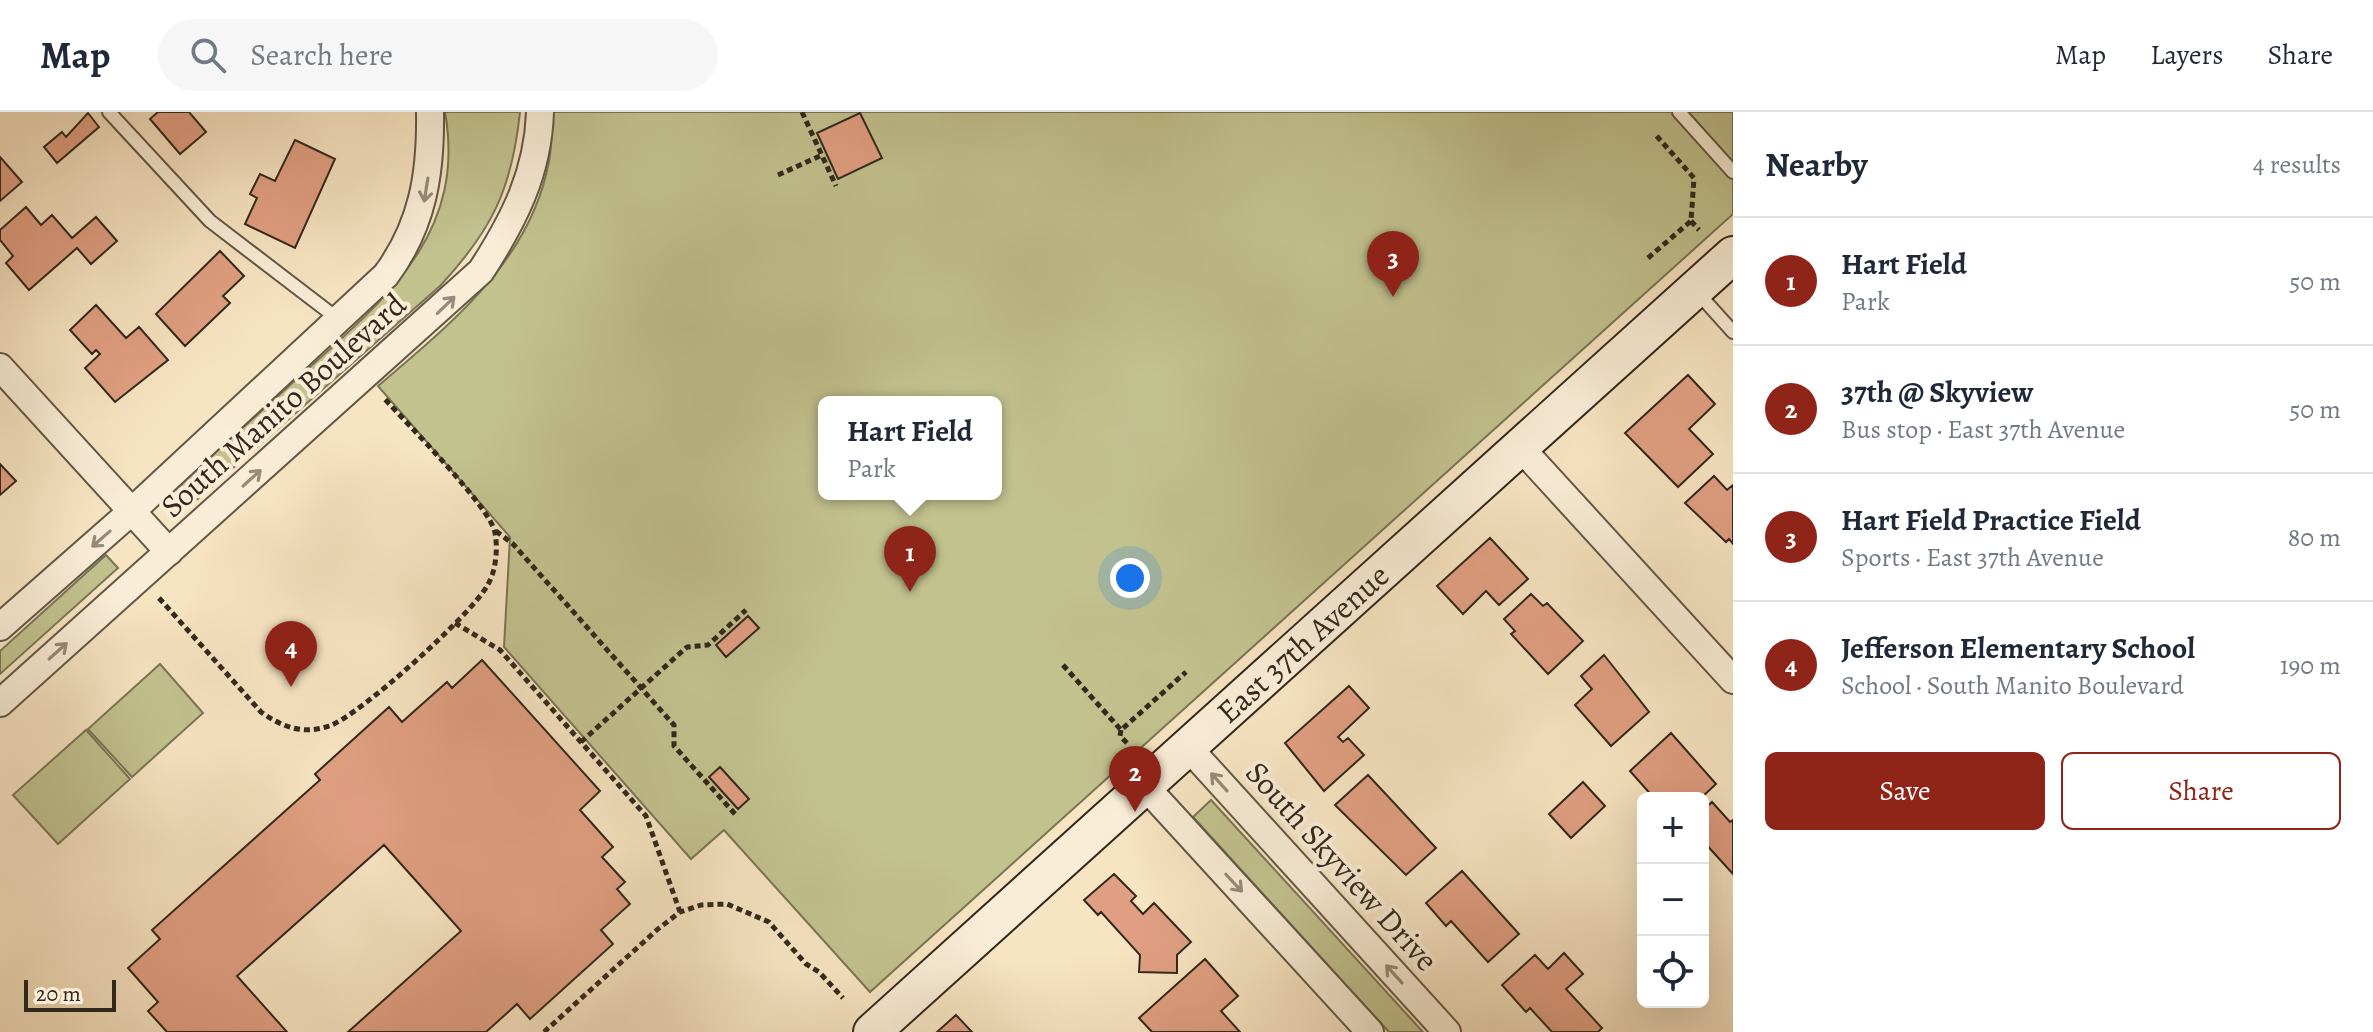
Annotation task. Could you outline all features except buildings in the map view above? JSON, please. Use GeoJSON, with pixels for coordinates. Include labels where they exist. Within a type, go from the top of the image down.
{"type":"FeatureCollection","features":[{"type":"Feature","properties":{"kind":"street","name":"South Manito Boulevard"},"geometry":{"type":"LineString","coordinates":[[0,627],[132,511],[386,275],[404,250],[425,200],[430,112]]}},
{"type":"Feature","properties":{"kind":"street","name":"South Manito Boulevard"},"geometry":{"type":"LineString","coordinates":[[0,703],[481,271],[511,224],[527,187],[539,145],[540,112]]}},
{"type":"Feature","properties":{"kind":"street","name":"East 37th Avenue"},"geometry":{"type":"LineString","coordinates":[[872,1032],[1186,745],[1733,255]]}},
{"type":"Feature","properties":{"kind":"street"},"geometry":{"type":"LineString","coordinates":[[0,367],[169,552]]}},
{"type":"Feature","properties":{"kind":"street"},"geometry":{"type":"LineString","coordinates":[[1520,447],[1733,680]]}},
{"type":"Feature","properties":{"kind":"street","name":"South Skyview Drive"},"geometry":{"type":"LineString","coordinates":[[1186,745],[1447,1032]]}},
{"type":"Feature","properties":{"kind":"street"},"geometry":{"type":"LineString","coordinates":[[1143,784],[1370,1032]]}},
{"type":"Feature","properties":{"kind":"lane"},"geometry":{"type":"LineString","coordinates":[[109,112],[210,221],[338,319]]}},
{"type":"Feature","properties":{"kind":"lane"},"geometry":{"type":"LineString","coordinates":[[1679,112],[1733,172]]}},
{"type":"Feature","properties":{"kind":"lane"},"geometry":{"type":"LineString","coordinates":[[1695,289],[1733,332]]}},
{"type":"Feature","properties":{"kind":"path"},"geometry":{"type":"LineString","coordinates":[[802,112],[836,186]]}},
{"type":"Feature","properties":{"kind":"path"},"geometry":{"type":"LineString","coordinates":[[1648,258],[1691,221],[1694,178],[1654,133]]}},
{"type":"Feature","properties":{"kind":"path"},"geometry":{"type":"LineString","coordinates":[[778,175],[822,155]]}},
{"type":"Feature","properties":{"kind":"path"},"geometry":{"type":"LineString","coordinates":[[1691,221],[1699,230]]}},
{"type":"Feature","properties":{"kind":"path"},"geometry":{"type":"LineString","coordinates":[[384,398],[479,506],[495,531],[513,544],[642,687],[674,725],[674,746],[735,814]]}},
{"type":"Feature","properties":{"kind":"path"},"geometry":{"type":"LineString","coordinates":[[159,598],[261,712],[281,726],[306,731],[330,726],[351,715],[476,603],[489,584],[496,558],[495,531]]}},
{"type":"Feature","properties":{"kind":"path"},"geometry":{"type":"LineString","coordinates":[[581,742],[687,647],[708,645],[746,610]]}},
{"type":"Feature","properties":{"kind":"path"},"geometry":{"type":"LineString","coordinates":[[455,623],[500,650],[646,816],[680,912]]}},
{"type":"Feature","properties":{"kind":"path"},"geometry":{"type":"LineString","coordinates":[[1063,665],[1121,730]]}},
{"type":"Feature","properties":{"kind":"path"},"geometry":{"type":"LineString","coordinates":[[1127,743],[1120,736],[1121,730],[1186,672]]}},
{"type":"Feature","properties":{"kind":"path"},"geometry":{"type":"LineString","coordinates":[[544,1032],[680,912],[701,905],[727,904],[750,911],[769,922],[806,964],[819,972],[843,998]]}},
{"type":"Feature","properties":{"kind":"green space"},"geometry":{"type":"Polygon","coordinates":[[[445,112],[520,112],[505,186],[486,227],[440,286],[198,499],[186,504],[178,498],[177,489],[187,478],[368,314],[415,257],[433,226],[444,192],[449,154],[445,112]]]}},
{"type":"Feature","properties":{"kind":"green space"},"geometry":{"type":"Polygon","coordinates":[[[553,112],[1733,112],[1733,214],[870,992],[724,830],[691,859],[504,647],[510,537],[378,386],[459,314],[506,260],[525,230],[539,197],[551,143],[553,112]]]}},
{"type":"Feature","properties":{"kind":"green space"},"geometry":{"type":"Polygon","coordinates":[[[106,555],[118,568],[0,674],[0,651],[106,555]]]}},
{"type":"Feature","properties":{"kind":"green space"},"geometry":{"type":"Polygon","coordinates":[[[160,664],[203,713],[132,777],[88,729],[160,664]]]}},
{"type":"Feature","properties":{"kind":"green space"},"geometry":{"type":"Polygon","coordinates":[[[86,730],[130,779],[58,844],[13,795],[86,730]]]}},
{"type":"Feature","properties":{"kind":"green space"},"geometry":{"type":"Polygon","coordinates":[[[1211,800],[1423,1032],[1389,1032],[1193,817],[1211,800]]]}},
{"type":"Feature","properties":{"kind":"place","name":"Hart Field Practice Field"},"geometry":{"type":"Point","coordinates":[1393,297]}},
{"type":"Feature","properties":{"kind":"place","name":"Hart Field"},"geometry":{"type":"Point","coordinates":[910,592]}},
{"type":"Feature","properties":{"kind":"place","name":"Jefferson Elementary School"},"geometry":{"type":"Point","coordinates":[291,687]}},
{"type":"Feature","properties":{"kind":"place","name":"37th @ Skyview"},"geometry":{"type":"Point","coordinates":[1135,812]}}]}
